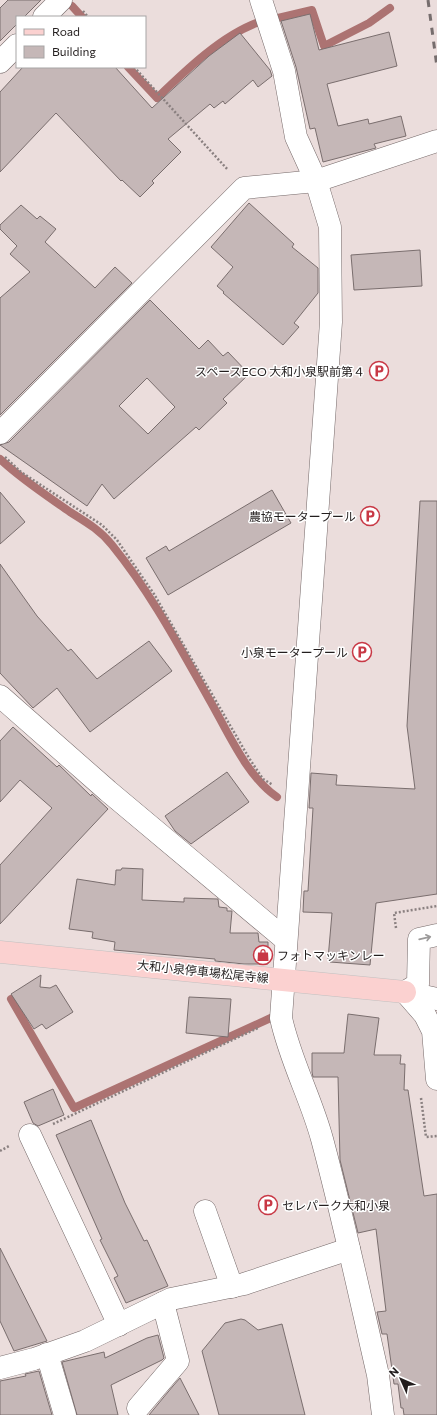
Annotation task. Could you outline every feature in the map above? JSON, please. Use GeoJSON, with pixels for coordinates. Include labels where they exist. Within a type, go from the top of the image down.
{"type":"FeatureCollection","features":[{"type":"Feature","properties":{"kind":"main road","name":"大和小泉停車場松尾寺線"},"geometry":{"type":"LineString","coordinates":[[0,952],[405,992]]}},
{"type":"Feature","properties":{"kind":"street"},"geometry":{"type":"LineString","coordinates":[[45,16],[61,0]]}},
{"type":"Feature","properties":{"kind":"street"},"geometry":{"type":"LineString","coordinates":[[260,0],[284,71],[296,137],[316,181],[330,227],[331,322],[281,1018],[285,1039],[301,1076],[322,1138],[378,1375],[383,1415]]}},
{"type":"Feature","properties":{"kind":"street"},"geometry":{"type":"LineString","coordinates":[[0,62],[16,46]]}},
{"type":"Feature","properties":{"kind":"street"},"geometry":{"type":"LineString","coordinates":[[0,433],[244,188],[316,181],[437,141]]}},
{"type":"Feature","properties":{"kind":"street"},"geometry":{"type":"LineString","coordinates":[[0,696],[114,796],[286,940]]}},
{"type":"Feature","properties":{"kind":"street"},"geometry":{"type":"LineString","coordinates":[[405,992],[418,984],[419,939],[437,935]]}},
{"type":"Feature","properties":{"kind":"street"},"geometry":{"type":"LineString","coordinates":[[418,958],[433,976],[437,976]]}},
{"type":"Feature","properties":{"kind":"street"},"geometry":{"type":"LineString","coordinates":[[405,992],[437,998]]}},
{"type":"Feature","properties":{"kind":"street"},"geometry":{"type":"LineString","coordinates":[[405,992],[425,1014],[433,1031],[437,1079]]}},
{"type":"Feature","properties":{"kind":"street"},"geometry":{"type":"LineString","coordinates":[[30,1135],[119,1325]]}},
{"type":"Feature","properties":{"kind":"street"},"geometry":{"type":"LineString","coordinates":[[205,1211],[232,1287]]}},
{"type":"Feature","properties":{"kind":"street"},"geometry":{"type":"LineString","coordinates":[[0,1368],[85,1341],[171,1299],[244,1284],[349,1250]]}},
{"type":"Feature","properties":{"kind":"street"},"geometry":{"type":"LineString","coordinates":[[138,1408],[178,1361],[163,1303]]}},
{"type":"Feature","properties":{"kind":"street"},"geometry":{"type":"LineString","coordinates":[[47,1354],[65,1415]]}},
{"type":"Feature","properties":{"kind":"path"},"geometry":{"type":"LineString","coordinates":[[135,68],[244,188]]}},
{"type":"Feature","properties":{"kind":"path"},"geometry":{"type":"LineString","coordinates":[[4,456],[21,472],[102,525],[117,540],[154,594],[249,758],[263,779],[279,790],[297,793]]}},
{"type":"Feature","properties":{"kind":"path"},"geometry":{"type":"LineString","coordinates":[[0,1151],[30,1135],[281,1018]]}},
{"type":"Feature","properties":{"kind":"building"},"geometry":{"type":"Polygon","coordinates":[[[8,0],[41,0],[25,16],[16,16],[16,25],[0,41],[0,8],[8,0]]]}},
{"type":"Feature","properties":{"kind":"building"},"geometry":{"type":"Polygon","coordinates":[[[310,14],[319,50],[389,32],[397,66],[327,84],[338,126],[368,119],[369,124],[401,116],[406,136],[374,144],[376,148],[323,162],[315,128],[310,129],[296,67],[281,21],[310,14]]]}},
{"type":"Feature","properties":{"kind":"building"},"geometry":{"type":"Polygon","coordinates":[[[240,33],[270,70],[272,76],[258,87],[253,80],[225,104],[223,101],[214,108],[210,104],[168,139],[181,152],[152,181],[154,183],[140,197],[122,180],[121,181],[56,113],[0,172],[0,92],[22,68],[116,68],[152,108],[209,56],[240,33]]]}},
{"type":"Feature","properties":{"kind":"building"},"geometry":{"type":"Polygon","coordinates":[[[249,203],[294,244],[292,247],[318,268],[318,293],[294,323],[299,327],[283,345],[223,293],[224,292],[217,286],[233,267],[211,247],[249,203]]]}},
{"type":"Feature","properties":{"kind":"building"},"geometry":{"type":"Polygon","coordinates":[[[21,205],[37,219],[40,216],[56,229],[45,242],[95,288],[115,267],[132,283],[0,415],[0,298],[30,272],[10,254],[17,246],[0,229],[0,225],[21,205]]]}},
{"type":"Feature","properties":{"kind":"building"},"geometry":{"type":"Polygon","coordinates":[[[420,250],[422,286],[354,290],[351,255],[420,250]]]}},
{"type":"Feature","properties":{"kind":"building"},"geometry":{"type":"Polygon","coordinates":[[[150,300],[199,349],[208,340],[223,356],[228,352],[249,374],[223,399],[227,403],[199,430],[196,427],[114,499],[102,484],[87,506],[0,445],[9,442],[150,300]],[[147,378],[119,406],[148,434],[175,407],[147,378]]]}},
{"type":"Feature","properties":{"kind":"building"},"geometry":{"type":"Polygon","coordinates":[[[272,490],[291,523],[168,595],[146,558],[166,546],[169,551],[272,490]]]}},
{"type":"Feature","properties":{"kind":"building"},"geometry":{"type":"Polygon","coordinates":[[[0,492],[25,522],[0,544],[0,492]]]}},
{"type":"Feature","properties":{"kind":"building"},"geometry":{"type":"Polygon","coordinates":[[[420,501],[437,501],[437,894],[376,903],[370,965],[330,962],[331,959],[328,959],[332,913],[303,912],[304,891],[308,891],[313,808],[309,808],[311,773],[337,775],[336,785],[415,789],[407,726],[420,501]]]}},
{"type":"Feature","properties":{"kind":"building"},"geometry":{"type":"Polygon","coordinates":[[[0,564],[37,616],[68,651],[71,649],[97,679],[149,641],[172,671],[90,732],[57,688],[33,708],[0,673],[0,564]]]}},
{"type":"Feature","properties":{"kind":"building"},"geometry":{"type":"Polygon","coordinates":[[[13,727],[57,767],[59,765],[91,796],[92,794],[108,809],[0,924],[0,865],[52,808],[20,780],[0,802],[0,741],[13,727]]]}},
{"type":"Feature","properties":{"kind":"building"},"geometry":{"type":"Polygon","coordinates":[[[227,772],[249,802],[191,844],[175,831],[165,816],[227,772]]]}},
{"type":"Feature","properties":{"kind":"building"},"geometry":{"type":"Polygon","coordinates":[[[122,868],[143,869],[142,900],[184,902],[184,898],[218,899],[219,907],[227,908],[227,911],[232,911],[230,933],[258,933],[259,942],[268,942],[268,964],[244,964],[215,961],[215,959],[114,950],[115,942],[92,938],[93,932],[69,929],[77,879],[115,885],[116,870],[121,870],[122,868]]]}},
{"type":"Feature","properties":{"kind":"building"},"geometry":{"type":"Polygon","coordinates":[[[41,975],[40,987],[50,988],[56,985],[73,1012],[46,1029],[42,1024],[34,1029],[11,994],[41,975]]]}},
{"type":"Feature","properties":{"kind":"building"},"geometry":{"type":"Polygon","coordinates":[[[189,997],[231,999],[228,1037],[186,1033],[189,997]]]}},
{"type":"Feature","properties":{"kind":"building"},"geometry":{"type":"Polygon","coordinates":[[[348,1014],[379,1018],[374,1055],[401,1055],[400,1064],[405,1064],[404,1090],[408,1090],[424,1196],[437,1194],[437,1415],[404,1415],[403,1408],[401,1408],[398,1384],[394,1384],[387,1334],[382,1334],[377,1312],[386,1311],[376,1229],[358,1233],[340,1160],[338,1077],[313,1077],[312,1053],[344,1053],[348,1014]]]}},
{"type":"Feature","properties":{"kind":"building"},"geometry":{"type":"Polygon","coordinates":[[[53,1089],[64,1115],[38,1126],[33,1123],[24,1102],[53,1089]]]}},
{"type":"Feature","properties":{"kind":"building"},"geometry":{"type":"Polygon","coordinates":[[[91,1120],[125,1203],[144,1241],[147,1240],[168,1286],[126,1303],[114,1278],[118,1276],[100,1240],[102,1239],[56,1135],[91,1120]]]}},
{"type":"Feature","properties":{"kind":"building"},"geometry":{"type":"Polygon","coordinates":[[[0,1248],[47,1341],[14,1351],[0,1321],[0,1248]]]}},
{"type":"Feature","properties":{"kind":"building"},"geometry":{"type":"Polygon","coordinates":[[[241,1319],[245,1320],[258,1330],[282,1324],[305,1415],[219,1415],[202,1351],[225,1323],[241,1319]]]}},
{"type":"Feature","properties":{"kind":"building"},"geometry":{"type":"Polygon","coordinates":[[[158,1335],[164,1358],[111,1385],[118,1415],[77,1415],[62,1362],[104,1352],[105,1358],[147,1338],[158,1335]]]}},
{"type":"Feature","properties":{"kind":"building"},"geometry":{"type":"Polygon","coordinates":[[[39,1371],[52,1415],[0,1415],[0,1381],[26,1376],[25,1374],[39,1371]]]}},
{"type":"Feature","properties":{"kind":"building"},"geometry":{"type":"Polygon","coordinates":[[[180,1378],[199,1415],[149,1415],[173,1386],[180,1378]]]}},
{"type":"Feature","properties":{"kind":"waterway"},"geometry":{"type":"LineString","coordinates":[[72,6],[81,16]]}},
{"type":"Feature","properties":{"kind":"waterway"},"geometry":{"type":"LineString","coordinates":[[278,18],[312,10],[324,46],[369,23],[390,8]]}},
{"type":"Feature","properties":{"kind":"waterway"},"geometry":{"type":"LineString","coordinates":[[129,68],[157,98],[192,66],[218,45],[245,28],[259,22]]}},
{"type":"Feature","properties":{"kind":"waterway"},"geometry":{"type":"LineString","coordinates":[[0,459],[34,487],[103,535],[112,545],[126,563],[164,620],[238,752],[256,778],[277,797]]}},
{"type":"Feature","properties":{"kind":"waterway"},"geometry":{"type":"LineString","coordinates":[[11,999],[74,1108],[275,1016]]}},
{"type":"Feature","properties":{"kind":"railway"},"geometry":{"type":"LineString","coordinates":[[428,0],[437,67]]}},
{"type":"Feature","properties":{"kind":"place","name":"スペースECO 大和小泉駅前第４"},"geometry":{"type":"Point","coordinates":[379,371]}},
{"type":"Feature","properties":{"kind":"place","name":"農協モータープール"},"geometry":{"type":"Point","coordinates":[370,516]}},
{"type":"Feature","properties":{"kind":"place","name":"小泉モータープール"},"geometry":{"type":"Point","coordinates":[362,652]}},
{"type":"Feature","properties":{"kind":"place","name":"フォトマッキンレー"},"geometry":{"type":"Point","coordinates":[263,955]}},
{"type":"Feature","properties":{"kind":"place","name":"セレパーク大和小泉"},"geometry":{"type":"Point","coordinates":[268,1205]}}]}
